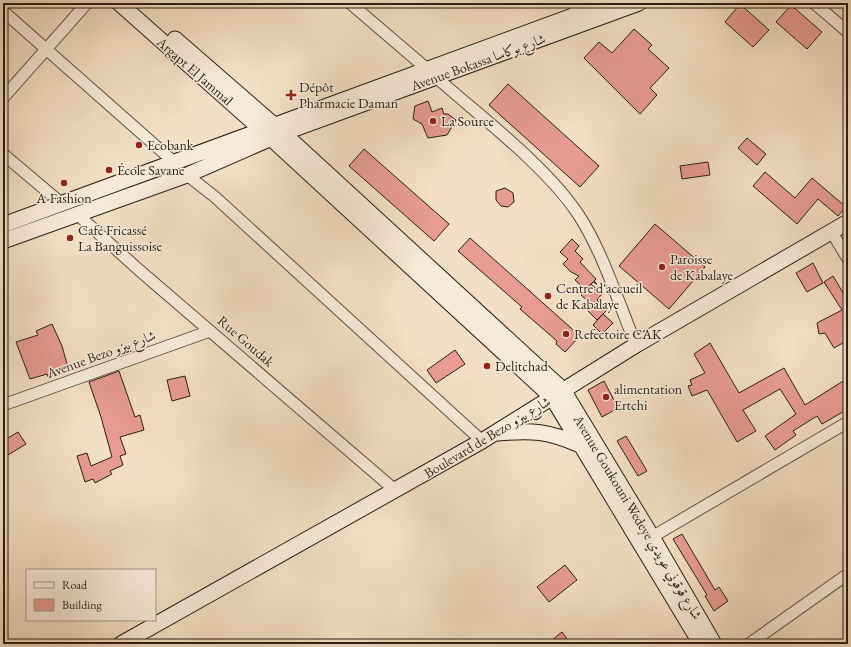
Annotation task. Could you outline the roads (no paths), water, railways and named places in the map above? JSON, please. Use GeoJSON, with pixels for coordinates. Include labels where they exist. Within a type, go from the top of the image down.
{"type":"FeatureCollection","features":[{"type":"Feature","properties":{"kind":"street"},"geometry":{"type":"LineString","coordinates":[[3,98],[87,3]]}},
{"type":"Feature","properties":{"kind":"street","name":"Argapt El Jammal"},"geometry":{"type":"LineString","coordinates":[[119,3],[273,132]]}},
{"type":"Feature","properties":{"kind":"street","name":"Argapt El Jammal"},"geometry":{"type":"LineString","coordinates":[[134,3],[273,132]]}},
{"type":"Feature","properties":{"kind":"street"},"geometry":{"type":"LineString","coordinates":[[350,3],[432,73],[553,182],[578,215],[596,248],[636,345]]}},
{"type":"Feature","properties":{"kind":"street","name":"Avenue Bokassa شارع بوكاسا"},"geometry":{"type":"LineString","coordinates":[[432,73],[578,8],[608,3]]}},
{"type":"Feature","properties":{"kind":"street","name":"Avenue Bokassa شارع بوكاسا"},"geometry":{"type":"LineString","coordinates":[[3,225],[174,162],[273,132],[432,73],[639,3]]}},
{"type":"Feature","properties":{"kind":"street"},"geometry":{"type":"LineString","coordinates":[[814,3],[848,32]]}},
{"type":"Feature","properties":{"kind":"street"},"geometry":{"type":"LineString","coordinates":[[3,11],[174,162]]}},
{"type":"Feature","properties":{"kind":"street"},"geometry":{"type":"LineString","coordinates":[[273,132],[557,394]]}},
{"type":"Feature","properties":{"kind":"street","name":"Avenue Bokassa شارع بوكاسا"},"geometry":{"type":"LineString","coordinates":[[3,241],[187,175],[273,132]]}},
{"type":"Feature","properties":{"kind":"street"},"geometry":{"type":"LineString","coordinates":[[3,154],[61,203]]}},
{"type":"Feature","properties":{"kind":"street"},"geometry":{"type":"LineString","coordinates":[[187,175],[215,197],[489,437],[527,430],[557,435],[580,445]]}},
{"type":"Feature","properties":{"kind":"street","name":"Rue Goudak"},"geometry":{"type":"LineString","coordinates":[[77,214],[396,491]]}},
{"type":"Feature","properties":{"kind":"street","name":"Boulevard de Bezo شارع بيزو"},"geometry":{"type":"LineString","coordinates":[[121,644],[396,491],[489,437],[636,345],[848,222]]}},
{"type":"Feature","properties":{"kind":"street"},"geometry":{"type":"LineString","coordinates":[[831,231],[848,260]]}},
{"type":"Feature","properties":{"kind":"street","name":"Avenue Bezo شارع بيزو"},"geometry":{"type":"LineString","coordinates":[[3,406],[210,331]]}},
{"type":"Feature","properties":{"kind":"street","name":"Avenue Goukouni Wedeye شارع قوقوني عويدي"},"geometry":{"type":"LineString","coordinates":[[557,394],[580,445],[701,644]]}},
{"type":"Feature","properties":{"kind":"street","name":"Avenue Goukouni Wedeye شارع قوقوني عويدي"},"geometry":{"type":"LineString","coordinates":[[557,394],[652,537],[714,644]]}},
{"type":"Feature","properties":{"kind":"street"},"geometry":{"type":"LineString","coordinates":[[652,537],[848,422]]}},
{"type":"Feature","properties":{"kind":"street"},"geometry":{"type":"LineString","coordinates":[[749,644],[848,574]]}},
{"type":"Feature","properties":{"kind":"place","name":"Dépôt Pharmacie Daman"},"geometry":{"type":"Point","coordinates":[291,95]}},
{"type":"Feature","properties":{"kind":"place","name":"La Source"},"geometry":{"type":"Point","coordinates":[433,121]}},
{"type":"Feature","properties":{"kind":"place","name":"Ecobank"},"geometry":{"type":"Point","coordinates":[139,145]}},
{"type":"Feature","properties":{"kind":"place","name":"École Savane"},"geometry":{"type":"Point","coordinates":[109,170]}},
{"type":"Feature","properties":{"kind":"place","name":"A-Fashion"},"geometry":{"type":"Point","coordinates":[64,183]}},
{"type":"Feature","properties":{"kind":"place","name":"Café Fricassé La Banguissoise"},"geometry":{"type":"Point","coordinates":[70,238]}},
{"type":"Feature","properties":{"kind":"place","name":"Paroisse de Kabalaye"},"geometry":{"type":"Point","coordinates":[662,267]}},
{"type":"Feature","properties":{"kind":"place","name":"Centre d'accueil de Kabalaye"},"geometry":{"type":"Point","coordinates":[548,296]}},
{"type":"Feature","properties":{"kind":"place","name":"Refectoire CAK"},"geometry":{"type":"Point","coordinates":[566,334]}},
{"type":"Feature","properties":{"kind":"place","name":"Delitchad"},"geometry":{"type":"Point","coordinates":[487,366]}},
{"type":"Feature","properties":{"kind":"place","name":"alimentation Ertchi"},"geometry":{"type":"Point","coordinates":[606,397]}}]}
